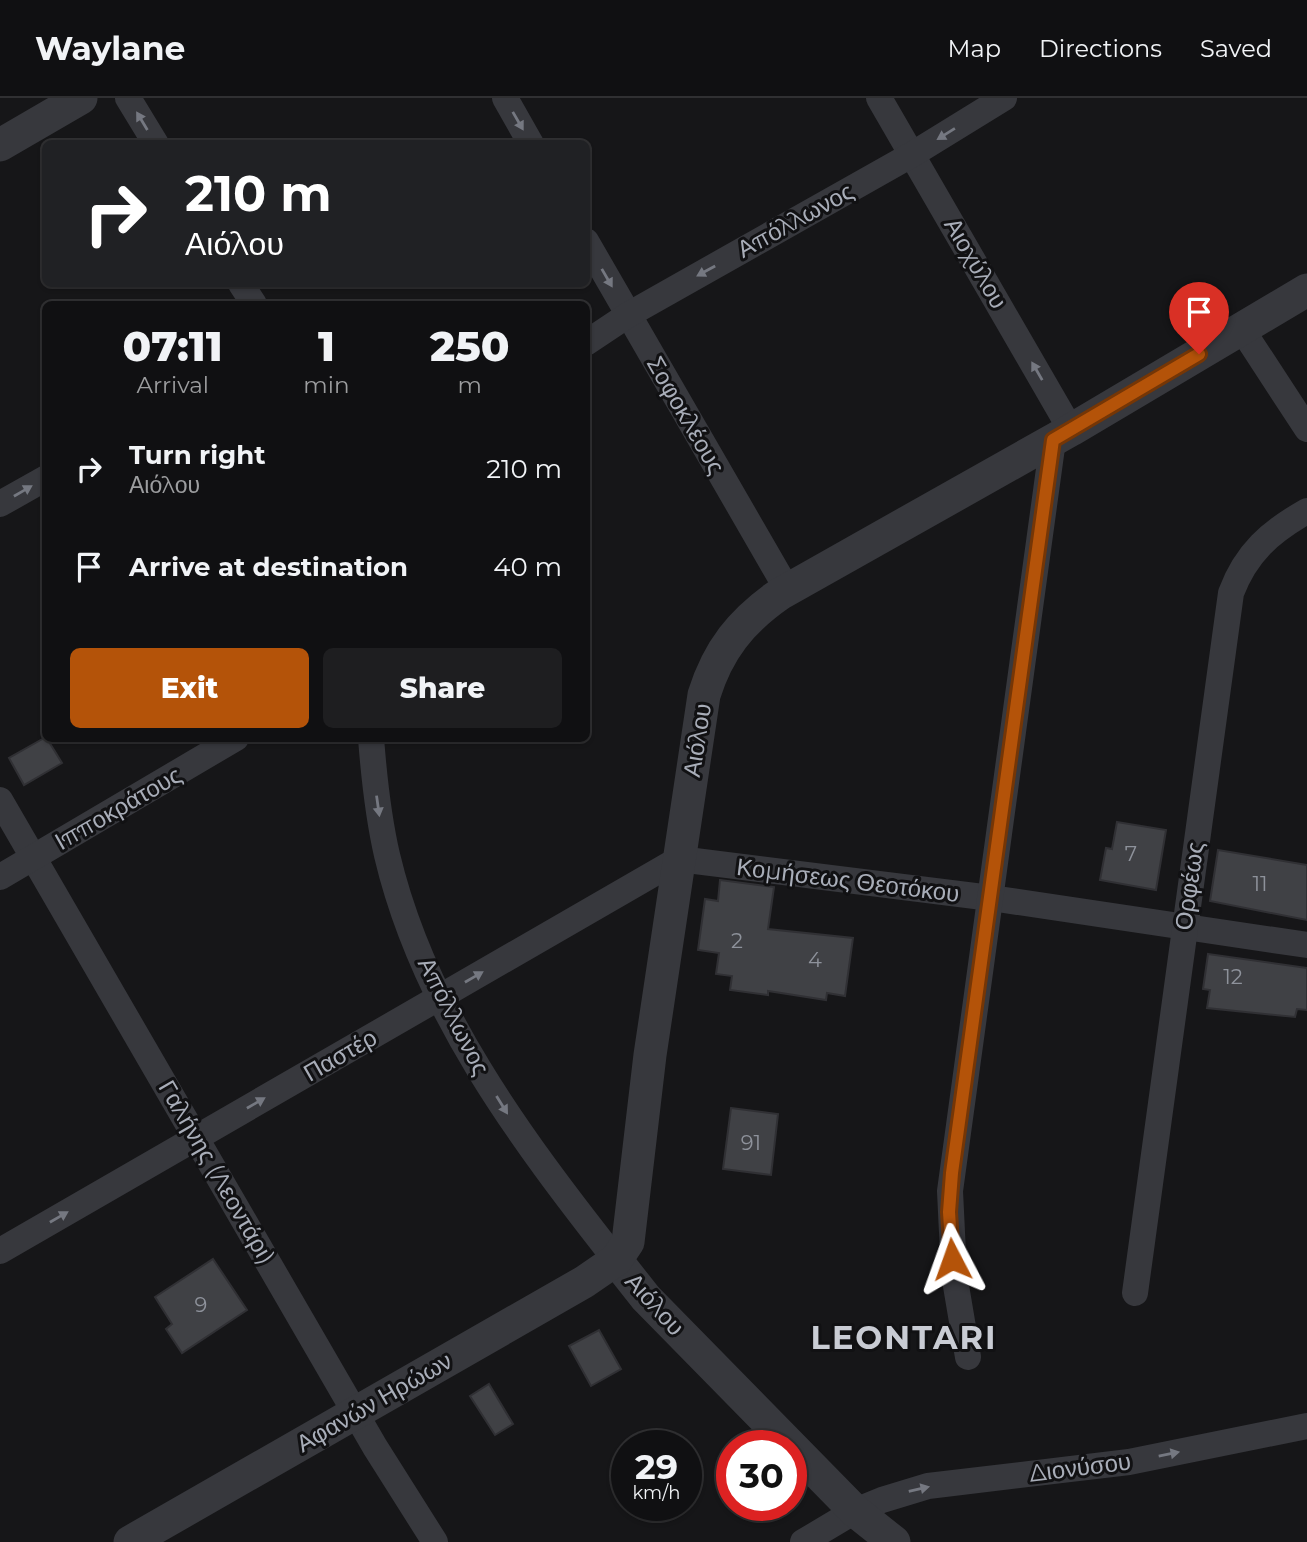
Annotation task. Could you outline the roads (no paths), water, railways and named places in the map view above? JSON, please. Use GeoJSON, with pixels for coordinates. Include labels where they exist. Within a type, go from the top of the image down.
{"type":"FeatureCollection","features":[{"type":"Feature","properties":{"kind":"street"},"geometry":{"type":"LineString","coordinates":[[0,145],[81,98]]}},
{"type":"Feature","properties":{"kind":"street"},"geometry":{"type":"LineString","coordinates":[[128,98],[154,140]]}},
{"type":"Feature","properties":{"kind":"street"},"geometry":{"type":"LineString","coordinates":[[505,98],[529,140]]}},
{"type":"Feature","properties":{"kind":"street","name":"Αιοχύλου"},"geometry":{"type":"LineString","coordinates":[[879,98],[913,154],[1062,435]]}},
{"type":"Feature","properties":{"kind":"street","name":"Απόλλωνος"},"geometry":{"type":"LineString","coordinates":[[590,340],[628,315],[913,154],[1004,98]]}},
{"type":"Feature","properties":{"kind":"street","name":"Σοφοκλέους"},"geometry":{"type":"LineString","coordinates":[[590,248],[787,589]]}},
{"type":"Feature","properties":{"kind":"street","name":"Αιόλου"},"geometry":{"type":"LineString","coordinates":[[894,1542],[855,1511],[646,1298],[616,1260],[628,1242],[650,1055],[704,695],[710,675],[719,656],[743,622],[787,589],[1062,435],[1307,290]]}},
{"type":"Feature","properties":{"kind":"street"},"geometry":{"type":"LineString","coordinates":[[1241,328],[1307,429]]}},
{"type":"Feature","properties":{"kind":"street"},"geometry":{"type":"LineString","coordinates":[[968,1357],[954,1274],[949,1212],[952,1173],[1062,435]]}},
{"type":"Feature","properties":{"kind":"street"},"geometry":{"type":"LineString","coordinates":[[0,504],[42,480]]}},
{"type":"Feature","properties":{"kind":"street","name":"Ορφέως"},"geometry":{"type":"LineString","coordinates":[[1135,1293],[1231,593],[1240,570],[1264,539],[1307,511]]}},
{"type":"Feature","properties":{"kind":"street","name":"Ιπποκράτους"},"geometry":{"type":"LineString","coordinates":[[0,877],[229,742]]}},
{"type":"Feature","properties":{"kind":"street","name":"Απόλλωνος"},"geometry":{"type":"LineString","coordinates":[[371,742],[378,807],[387,855],[400,902],[439,998],[516,1128],[547,1173],[616,1260]]}},
{"type":"Feature","properties":{"kind":"street","name":"Γαλήνης (Λεοντάρι)"},"geometry":{"type":"LineString","coordinates":[[0,800],[356,1414],[435,1542]]}},
{"type":"Feature","properties":{"kind":"street","name":"Κομήσεως Θεοτόκου"},"geometry":{"type":"LineString","coordinates":[[679,859],[991,898],[1307,944]]}},
{"type":"Feature","properties":{"kind":"street","name":"Παστέρ"},"geometry":{"type":"LineString","coordinates":[[0,1251],[679,859]]}},
{"type":"Feature","properties":{"kind":"street","name":"Αφανών Ηρώων"},"geometry":{"type":"LineString","coordinates":[[130,1542],[584,1282],[616,1260]]}},
{"type":"Feature","properties":{"kind":"street","name":"Διονύσου"},"geometry":{"type":"LineString","coordinates":[[803,1542],[855,1511],[928,1486],[1129,1462],[1307,1426]]}},
{"type":"Feature","properties":{"kind":"district","name":"LEONTARI"},"geometry":{"type":"Point","coordinates":[904,1337]}}]}
